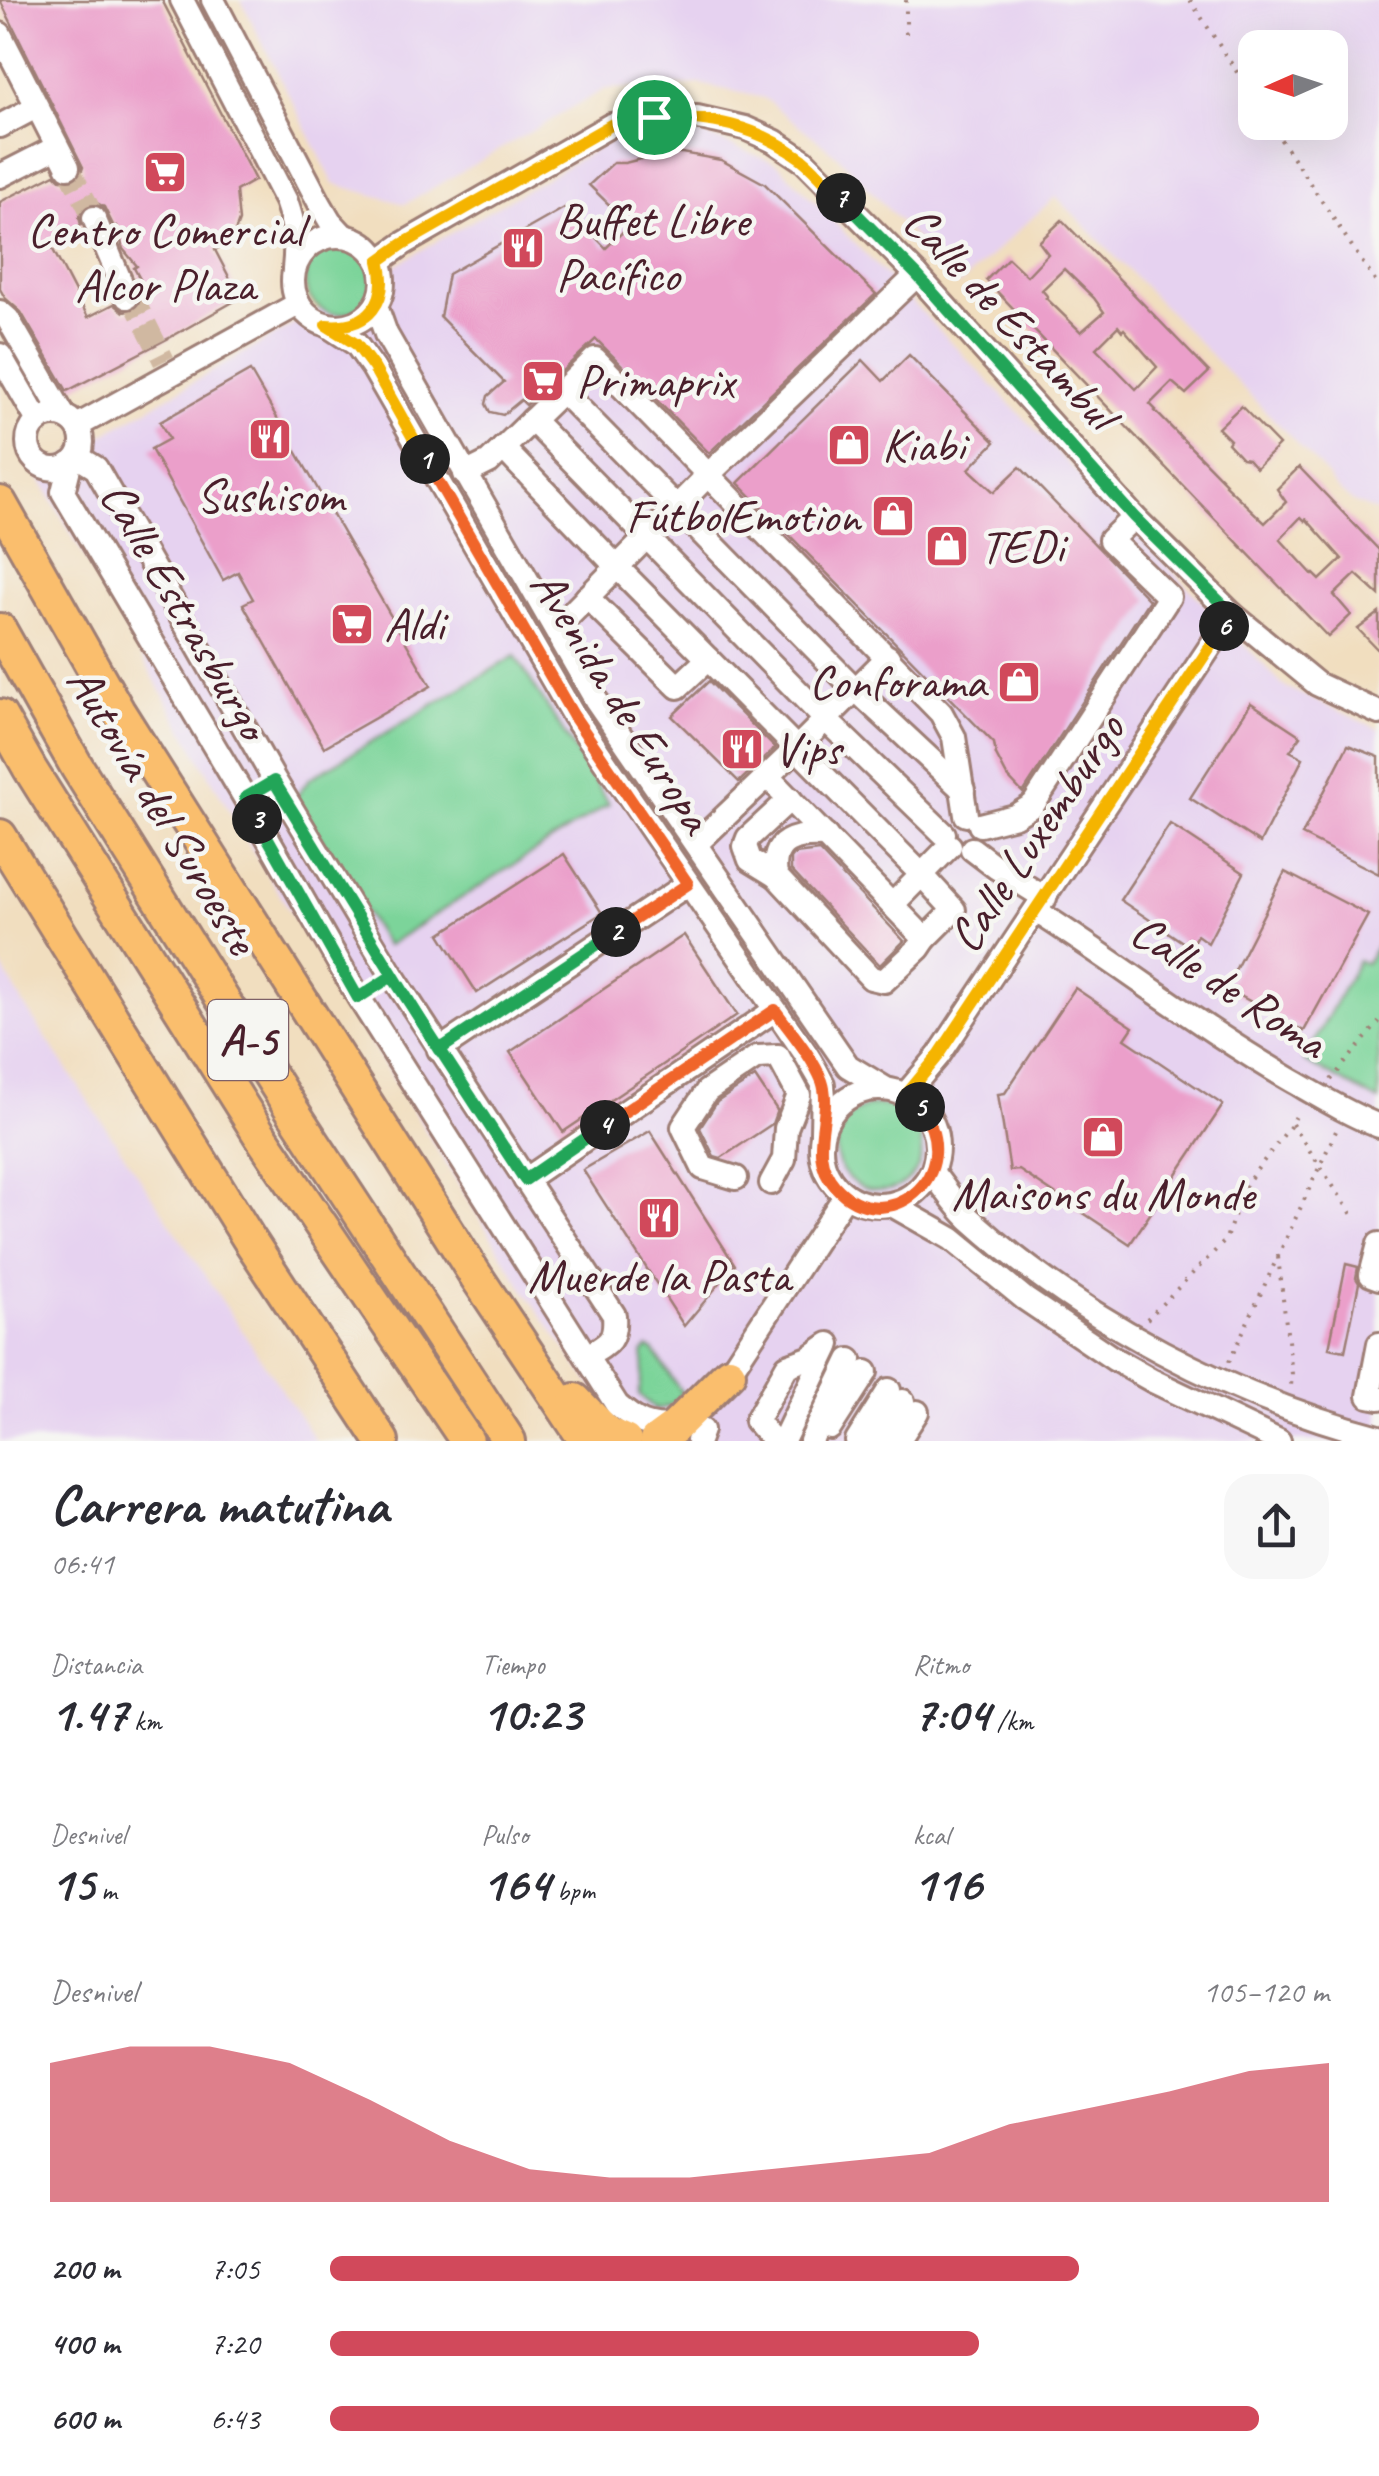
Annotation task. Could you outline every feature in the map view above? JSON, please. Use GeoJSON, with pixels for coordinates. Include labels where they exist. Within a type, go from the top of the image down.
{"type":"FeatureCollection","features":[{"type":"Feature","properties":{"kind":"highway"},"geometry":{"type":"LineString","coordinates":[[0,503],[118,711],[586,1441]]}},
{"type":"Feature","properties":{"kind":"highway","name":"Autovía del Suroeste"},"geometry":{"type":"LineString","coordinates":[[0,630],[87,783],[290,1106],[509,1441]]}},
{"type":"Feature","properties":{"kind":"highway","name":"Autovía del Suroeste"},"geometry":{"type":"LineString","coordinates":[[0,716],[258,1132],[467,1441]]}},
{"type":"Feature","properties":{"kind":"highway"},"geometry":{"type":"LineString","coordinates":[[0,836],[249,1238],[380,1438]]}},
{"type":"Feature","properties":{"kind":"highway"},"geometry":{"type":"LineString","coordinates":[[519,1342],[608,1433],[625,1441]]}},
{"type":"Feature","properties":{"kind":"highway"},"geometry":{"type":"LineString","coordinates":[[685,1436],[730,1373]]}},
{"type":"Feature","properties":{"kind":"street"},"geometry":{"type":"LineString","coordinates":[[182,0],[286,201],[295,227],[296,243],[294,269],[294,292],[298,304],[306,314],[326,325],[340,326],[354,324],[366,316],[382,292],[379,261],[370,248],[343,235],[330,235],[307,247],[294,269]]}},
{"type":"Feature","properties":{"kind":"street"},"geometry":{"type":"LineString","coordinates":[[213,0],[320,204],[343,235]]}},
{"type":"Feature","properties":{"kind":"street"},"geometry":{"type":"LineString","coordinates":[[0,34],[8,72],[36,107],[62,157],[0,176]]}},
{"type":"Feature","properties":{"kind":"street"},"geometry":{"type":"LineString","coordinates":[[0,126],[36,107]]}},
{"type":"Feature","properties":{"kind":"street","name":"Calle de Estambul"},"geometry":{"type":"LineString","coordinates":[[379,261],[611,125],[654,117],[697,117],[744,128],[774,141],[804,161],[917,275],[1134,517],[1232,614],[1318,684],[1379,713]]}},
{"type":"Feature","properties":{"kind":"street"},"geometry":{"type":"LineString","coordinates":[[94,218],[129,293]]}},
{"type":"Feature","properties":{"kind":"street"},"geometry":{"type":"LineString","coordinates":[[556,629],[676,506],[917,275]]}},
{"type":"Feature","properties":{"kind":"street"},"geometry":{"type":"LineString","coordinates":[[70,421],[298,304]]}},
{"type":"Feature","properties":{"kind":"street","name":"Avenida de Europa"},"geometry":{"type":"LineString","coordinates":[[376,306],[386,334],[464,474],[596,700],[848,1066],[896,1092]]}},
{"type":"Feature","properties":{"kind":"street"},"geometry":{"type":"LineString","coordinates":[[0,312],[82,441],[74,460]]}},
{"type":"Feature","properties":{"kind":"street","name":"Avenida de Europa"},"geometry":{"type":"LineString","coordinates":[[326,325],[356,344],[374,368],[573,715],[806,1053],[823,1084],[822,1132]]}},
{"type":"Feature","properties":{"kind":"street"},"geometry":{"type":"LineString","coordinates":[[0,355],[38,421]]}},
{"type":"Feature","properties":{"kind":"street"},"geometry":{"type":"LineString","coordinates":[[464,474],[485,465],[595,358],[941,713],[954,737],[963,790],[973,820],[1015,816],[1033,805],[1168,598],[1110,540],[1134,517]]}},
{"type":"Feature","properties":{"kind":"street"},"geometry":{"type":"LineString","coordinates":[[562,391],[856,689],[963,790]]}},
{"type":"Feature","properties":{"kind":"street"},"geometry":{"type":"LineString","coordinates":[[70,421],[55,414],[38,421],[29,436],[31,454],[52,469],[74,460],[96,468],[274,781],[392,976],[614,1315],[615,1331],[605,1346],[587,1356]]}},
{"type":"Feature","properties":{"kind":"street","name":"Calle de Roma"},"geometry":{"type":"LineString","coordinates":[[532,420],[825,720],[956,843],[997,868],[1078,938],[1236,1048],[1379,1126]]}},
{"type":"Feature","properties":{"kind":"street"},"geometry":{"type":"LineString","coordinates":[[503,448],[954,910],[884,981],[871,978],[776,876],[750,860],[745,846],[748,838],[790,799]]}},
{"type":"Feature","properties":{"kind":"street","name":"Calle Estrasburgo"},"geometry":{"type":"LineString","coordinates":[[74,460],[63,492],[245,798],[358,998],[617,1404],[650,1427],[685,1436]]}},
{"type":"Feature","properties":{"kind":"street"},"geometry":{"type":"LineString","coordinates":[[587,597],[678,688],[708,659]]}},
{"type":"Feature","properties":{"kind":"street","name":"Calle Luxemburgo"},"geometry":{"type":"LineString","coordinates":[[896,1092],[939,1055],[1232,614]]}},
{"type":"Feature","properties":{"kind":"street"},"geometry":{"type":"LineString","coordinates":[[696,844],[888,657]]}},
{"type":"Feature","properties":{"kind":"street"},"geometry":{"type":"LineString","coordinates":[[767,776],[924,939]]}},
{"type":"Feature","properties":{"kind":"street"},"geometry":{"type":"LineString","coordinates":[[245,798],[274,781]]}},
{"type":"Feature","properties":{"kind":"street"},"geometry":{"type":"LineString","coordinates":[[776,876],[774,864],[782,846],[801,834],[826,836]]}},
{"type":"Feature","properties":{"kind":"street"},"geometry":{"type":"LineString","coordinates":[[892,904],[956,843]]}},
{"type":"Feature","properties":{"kind":"street"},"geometry":{"type":"LineString","coordinates":[[439,1050],[688,884]]}},
{"type":"Feature","properties":{"kind":"street"},"geometry":{"type":"LineString","coordinates":[[358,998],[392,976]]}},
{"type":"Feature","properties":{"kind":"street"},"geometry":{"type":"LineString","coordinates":[[525,1180],[775,1010]]}},
{"type":"Feature","properties":{"kind":"street"},"geometry":{"type":"LineString","coordinates":[[736,1178],[703,1168],[682,1127],[707,1091],[757,1057],[778,1056],[799,1096],[786,1128],[784,1159],[770,1183]]}},
{"type":"Feature","properties":{"kind":"street"},"geometry":{"type":"LineString","coordinates":[[870,1090],[896,1092],[920,1106],[930,1120],[936,1137],[932,1172],[906,1200],[892,1205],[864,1204],[845,1196],[832,1183],[820,1150],[822,1132],[829,1116],[854,1094],[870,1090]]}},
{"type":"Feature","properties":{"kind":"street"},"geometry":{"type":"LineString","coordinates":[[932,1172],[968,1217],[1097,1314],[1177,1360],[1258,1397],[1379,1437]]}},
{"type":"Feature","properties":{"kind":"street"},"geometry":{"type":"LineString","coordinates":[[730,1373],[845,1196]]}},
{"type":"Feature","properties":{"kind":"street"},"geometry":{"type":"LineString","coordinates":[[892,1205],[952,1239],[1024,1299],[1114,1359],[1279,1441]]}},
{"type":"Feature","properties":{"kind":"street"},"geometry":{"type":"LineString","coordinates":[[1379,1244],[1371,1275],[1379,1278]]}},
{"type":"Feature","properties":{"kind":"street"},"geometry":{"type":"LineString","coordinates":[[774,1441],[756,1421],[787,1366],[809,1358],[829,1344],[783,1441]]}},
{"type":"Feature","properties":{"kind":"street"},"geometry":{"type":"LineString","coordinates":[[1379,1344],[1370,1396],[1379,1398]]}},
{"type":"Feature","properties":{"kind":"street"},"geometry":{"type":"LineString","coordinates":[[811,1441],[883,1386]]}},
{"type":"Feature","properties":{"kind":"street"},"geometry":{"type":"LineString","coordinates":[[822,1441],[883,1386]]}},
{"type":"Feature","properties":{"kind":"street"},"geometry":{"type":"LineString","coordinates":[[837,1441],[883,1386]]}},
{"type":"Feature","properties":{"kind":"street"},"geometry":{"type":"LineString","coordinates":[[857,1441],[883,1386]]}},
{"type":"Feature","properties":{"kind":"street"},"geometry":{"type":"LineString","coordinates":[[876,1441],[883,1386]]}},
{"type":"Feature","properties":{"kind":"street"},"geometry":{"type":"LineString","coordinates":[[883,1386],[898,1441]]}},
{"type":"Feature","properties":{"kind":"path"},"geometry":{"type":"LineString","coordinates":[[906,0],[906,40]]}},
{"type":"Feature","properties":{"kind":"path"},"geometry":{"type":"LineString","coordinates":[[1190,0],[1238,74]]}},
{"type":"Feature","properties":{"kind":"path"},"geometry":{"type":"LineString","coordinates":[[1282,140],[1379,287]]}},
{"type":"Feature","properties":{"kind":"path"},"geometry":{"type":"LineString","coordinates":[[1331,1081],[1379,1022]]}},
{"type":"Feature","properties":{"kind":"path"},"geometry":{"type":"LineString","coordinates":[[1144,1322],[1225,1241],[1246,1184],[1298,1112]]}},
{"type":"Feature","properties":{"kind":"path"},"geometry":{"type":"LineString","coordinates":[[1292,1124],[1353,1216]]}},
{"type":"Feature","properties":{"kind":"path"},"geometry":{"type":"LineString","coordinates":[[1226,1368],[1336,1130]]}},
{"type":"Feature","properties":{"kind":"path"},"geometry":{"type":"LineString","coordinates":[[1278,1257],[1292,1374],[1290,1396]]}},
{"type":"Feature","properties":{"kind":"shaded area"},"geometry":{"type":"Polygon","coordinates":[[[241,0],[1379,0],[1379,513],[1351,501],[1334,486],[1321,468],[1056,196],[959,285],[839,157],[764,98],[700,84],[605,89],[405,204],[334,184],[241,0]]]}},
{"type":"Feature","properties":{"kind":"shaded area"},"geometry":{"type":"Polygon","coordinates":[[[695,131],[778,164],[1285,687],[1379,729],[1379,1441],[631,1441],[526,1293],[245,838],[37,473],[622,134],[695,131]]]}},
{"type":"Feature","properties":{"kind":"shaded area"},"geometry":{"type":"Polygon","coordinates":[[[0,963],[24,1005],[316,1441],[0,1441],[0,963]]]}},
{"type":"Feature","properties":{"kind":"green space"},"geometry":{"type":"Polygon","coordinates":[[[339,246],[363,256],[373,280],[363,304],[339,314],[315,304],[305,280],[315,256],[339,246]]]}},
{"type":"Feature","properties":{"kind":"green space"},"geometry":{"type":"Polygon","coordinates":[[[515,656],[609,804],[386,946],[295,798],[309,779],[515,656]]]}},
{"type":"Feature","properties":{"kind":"green space"},"geometry":{"type":"Polygon","coordinates":[[[1379,943],[1379,1101],[1304,1061],[1358,961],[1366,963],[1379,943]]]}},
{"type":"Feature","properties":{"kind":"green space"},"geometry":{"type":"Polygon","coordinates":[[[879,1105],[903,1112],[915,1124],[922,1148],[915,1172],[903,1184],[879,1191],[855,1184],[843,1172],[836,1148],[843,1124],[855,1112],[879,1105]]]}},
{"type":"Feature","properties":{"kind":"green space"},"geometry":{"type":"Polygon","coordinates":[[[648,1348],[682,1393],[663,1408],[654,1409],[639,1394],[643,1353],[648,1348]]]}},
{"type":"Feature","properties":{"kind":"building","name":"Centro Comercial Alcor Plaza"},"geometry":{"type":"Polygon","coordinates":[[[0,0],[162,0],[255,180],[236,191],[239,221],[226,243],[215,250],[240,298],[67,391],[21,312],[0,289],[0,202],[55,174],[61,180],[74,181],[83,167],[0,0]],[[97,203],[87,205],[79,217],[81,225],[49,242],[88,317],[114,304],[124,312],[134,310],[142,298],[140,290],[145,288],[134,268],[137,266],[123,249],[117,226],[114,227],[104,207],[97,203]]]}},
{"type":"Feature","properties":{"kind":"building"},"geometry":{"type":"Polygon","coordinates":[[[664,153],[721,160],[765,184],[876,294],[709,453],[596,339],[526,405],[521,400],[503,415],[490,412],[488,396],[504,382],[440,317],[448,274],[566,207],[606,248],[630,225],[589,185],[613,163],[664,153]]]}},
{"type":"Feature","properties":{"kind":"building"},"geometry":{"type":"Polygon","coordinates":[[[1062,220],[1209,372],[1186,394],[1172,382],[1150,404],[1225,485],[1265,523],[1286,502],[1277,489],[1299,467],[1379,550],[1379,595],[1356,574],[1334,595],[1351,615],[1328,637],[986,280],[1008,258],[1027,276],[1048,254],[1039,242],[1062,220]],[[1064,269],[1042,290],[1081,332],[1104,312],[1064,269]],[[1118,326],[1096,348],[1136,389],[1157,367],[1118,326]],[[1301,517],[1280,539],[1320,580],[1342,559],[1301,517]]]}},
{"type":"Feature","properties":{"kind":"building"},"geometry":{"type":"Polygon","coordinates":[[[909,355],[995,442],[969,469],[994,492],[1020,467],[1149,600],[1023,793],[1007,776],[994,743],[738,483],[863,360],[883,381],[909,355]]]}},
{"type":"Feature","properties":{"kind":"building"},"geometry":{"type":"Polygon","coordinates":[[[250,371],[431,686],[324,747],[243,604],[253,599],[238,572],[223,580],[151,449],[169,439],[160,422],[250,371]]]}},
{"type":"Feature","properties":{"kind":"building"},"geometry":{"type":"Polygon","coordinates":[[[1241,406],[1279,445],[1256,468],[1242,458],[1218,428],[1241,406]]]}},
{"type":"Feature","properties":{"kind":"building"},"geometry":{"type":"Polygon","coordinates":[[[1379,613],[1379,651],[1358,629],[1379,613]]]}},
{"type":"Feature","properties":{"kind":"building"},"geometry":{"type":"Polygon","coordinates":[[[709,681],[775,748],[739,782],[672,716],[709,681]]]}},
{"type":"Feature","properties":{"kind":"building"},"geometry":{"type":"Polygon","coordinates":[[[1251,703],[1301,736],[1290,751],[1303,758],[1260,843],[1190,798],[1251,703]]]}},
{"type":"Feature","properties":{"kind":"building"},"geometry":{"type":"Polygon","coordinates":[[[1348,745],[1379,757],[1379,874],[1302,835],[1348,745]]]}},
{"type":"Feature","properties":{"kind":"building"},"geometry":{"type":"Polygon","coordinates":[[[1170,824],[1244,873],[1208,943],[1197,935],[1190,947],[1120,900],[1170,824]]]}},
{"type":"Feature","properties":{"kind":"building"},"geometry":{"type":"Polygon","coordinates":[[[819,851],[904,941],[880,965],[791,870],[795,854],[819,851]]]}},
{"type":"Feature","properties":{"kind":"building"},"geometry":{"type":"Polygon","coordinates":[[[564,854],[602,913],[477,993],[440,934],[564,854]]]}},
{"type":"Feature","properties":{"kind":"building"},"geometry":{"type":"Polygon","coordinates":[[[1285,872],[1368,915],[1304,1031],[1226,988],[1285,872]]]}},
{"type":"Feature","properties":{"kind":"building"},"geometry":{"type":"Polygon","coordinates":[[[684,935],[737,1015],[563,1132],[510,1052],[684,935]]]}},
{"type":"Feature","properties":{"kind":"building","name":"Maisons du Monde"},"geometry":{"type":"Polygon","coordinates":[[[1075,988],[1133,1027],[1125,1039],[1223,1105],[1130,1244],[1019,1170],[1010,1171],[998,1094],[1005,1093],[1075,988]]]}},
{"type":"Feature","properties":{"kind":"building"},"geometry":{"type":"Polygon","coordinates":[[[755,1077],[777,1110],[772,1124],[721,1158],[714,1156],[700,1128],[717,1102],[755,1077]]]}},
{"type":"Feature","properties":{"kind":"building","name":"Muerde la Pasta"},"geometry":{"type":"Polygon","coordinates":[[[650,1131],[735,1265],[684,1326],[583,1170],[650,1131]]]}},
{"type":"Feature","properties":{"kind":"building"},"geometry":{"type":"Polygon","coordinates":[[[1346,1264],[1358,1267],[1359,1283],[1345,1351],[1329,1348],[1346,1264]]]}},
{"type":"Feature","properties":{"kind":"tunnel"},"geometry":{"type":"LineString","coordinates":[[68,167],[94,218]]}},
{"type":"Feature","properties":{"kind":"tunnel"},"geometry":{"type":"LineString","coordinates":[[131,295],[164,361]]}},
{"type":"Feature","properties":{"kind":"place","name":"Centro Comercial Alcor Plaza"},"geometry":{"type":"Point","coordinates":[165,172]}},
{"type":"Feature","properties":{"kind":"place","name":"Buffet Libre Pacífico"},"geometry":{"type":"Point","coordinates":[523,248]}},
{"type":"Feature","properties":{"kind":"place","name":"Primaprix"},"geometry":{"type":"Point","coordinates":[543,381]}},
{"type":"Feature","properties":{"kind":"place","name":"Sushisom"},"geometry":{"type":"Point","coordinates":[270,439]}},
{"type":"Feature","properties":{"kind":"place","name":"Kiabi"},"geometry":{"type":"Point","coordinates":[849,445]}},
{"type":"Feature","properties":{"kind":"place","name":"FútbolEmotion"},"geometry":{"type":"Point","coordinates":[893,516]}},
{"type":"Feature","properties":{"kind":"place","name":"TEDi"},"geometry":{"type":"Point","coordinates":[947,546]}},
{"type":"Feature","properties":{"kind":"place","name":"Aldi"},"geometry":{"type":"Point","coordinates":[352,624]}},
{"type":"Feature","properties":{"kind":"place","name":"Conforama"},"geometry":{"type":"Point","coordinates":[1019,682]}},
{"type":"Feature","properties":{"kind":"place","name":"Vips"},"geometry":{"type":"Point","coordinates":[742,749]}},
{"type":"Feature","properties":{"kind":"place","name":"Maisons du Monde"},"geometry":{"type":"Point","coordinates":[1103,1137]}},
{"type":"Feature","properties":{"kind":"place","name":"Muerde la Pasta"},"geometry":{"type":"Point","coordinates":[659,1218]}},
{"type":"Feature","properties":{"kind":"route"},"geometry":{"type":"LineString","coordinates":[[654,117],[611,125],[403,244],[379,261],[382,292],[376,306],[354,324],[326,325],[356,344],[374,368],[573,715],[688,884],[439,1050],[274,781],[245,798],[358,998],[392,976],[439,1050],[525,1180],[775,1010],[823,1084],[820,1150],[832,1183],[845,1196],[864,1204],[892,1205],[906,1200],[925,1183],[936,1155],[936,1137],[930,1120],[906,1095],[939,1055],[1232,614],[1134,517],[917,275],[804,161],[774,141],[744,128],[697,117],[654,117]]}}]}
